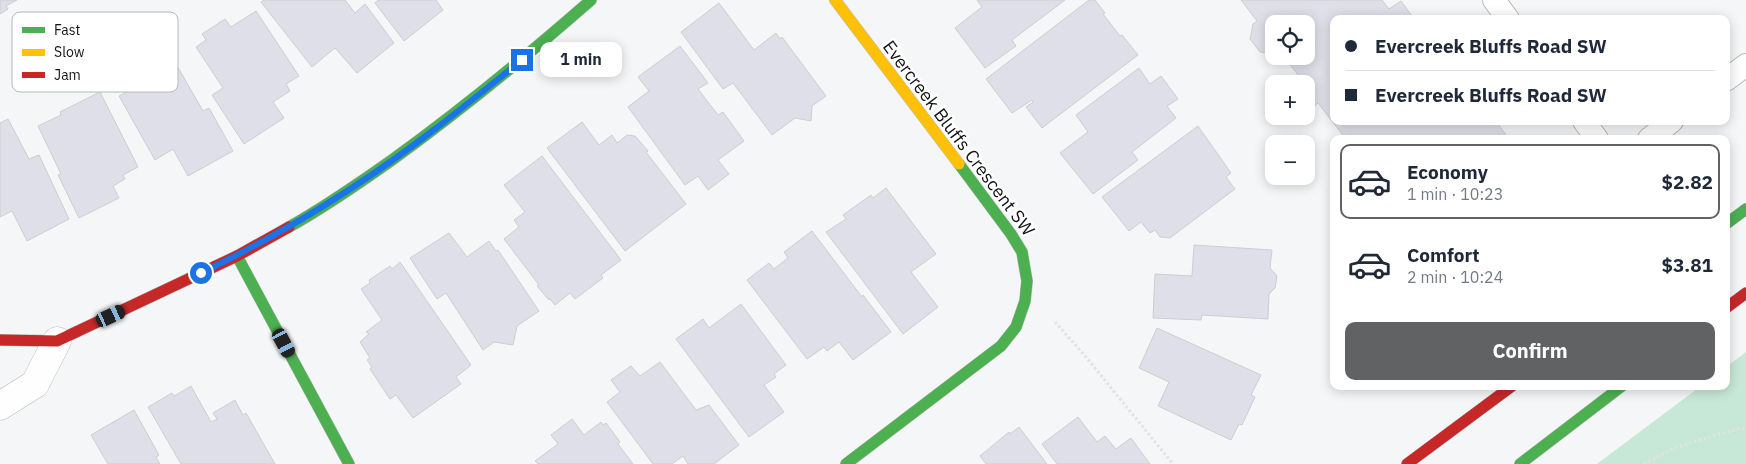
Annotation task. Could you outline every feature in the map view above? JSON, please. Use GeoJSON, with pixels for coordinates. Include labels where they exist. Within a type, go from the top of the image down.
{"type":"FeatureCollection","features":[{"type":"Feature","properties":{"kind":"street"},"geometry":{"type":"LineString","coordinates":[[0,340],[57,342],[238,256],[309,216],[435,129],[536,48],[591,0]]}},
{"type":"Feature","properties":{"kind":"street","name":"Evercreek Bluffs Crescent SW"},"geometry":{"type":"LineString","coordinates":[[834,0],[1011,234],[1022,252],[1027,281],[1025,301],[1016,327],[1001,346],[846,464]]}},
{"type":"Feature","properties":{"kind":"street"},"geometry":{"type":"LineString","coordinates":[[1730,221],[1746,209]]}},
{"type":"Feature","properties":{"kind":"street"},"geometry":{"type":"LineString","coordinates":[[238,256],[349,464]]}},
{"type":"Feature","properties":{"kind":"street"},"geometry":{"type":"LineString","coordinates":[[1730,304],[1746,293]]}},
{"type":"Feature","properties":{"kind":"street"},"geometry":{"type":"LineString","coordinates":[[0,406],[35,384],[57,342]]}},
{"type":"Feature","properties":{"kind":"street"},"geometry":{"type":"LineString","coordinates":[[1407,464],[1507,390]]}},
{"type":"Feature","properties":{"kind":"street"},"geometry":{"type":"LineString","coordinates":[[1520,464],[1617,390]]}},
{"type":"Feature","properties":{"kind":"lane"},"geometry":{"type":"LineString","coordinates":[[1494,0],[1505,15]]}},
{"type":"Feature","properties":{"kind":"lane"},"geometry":{"type":"LineString","coordinates":[[1730,77],[1746,65]]}},
{"type":"Feature","properties":{"kind":"lane"},"geometry":{"type":"LineString","coordinates":[[1654,135],[1667,125]]}},
{"type":"Feature","properties":{"kind":"path"},"geometry":{"type":"LineString","coordinates":[[1026,290],[1086,357],[1173,464]]}},
{"type":"Feature","properties":{"kind":"path"},"geometry":{"type":"LineString","coordinates":[[1644,464],[1676,446],[1741,428],[1746,429]]}},
{"type":"Feature","properties":{"kind":"green space"},"geometry":{"type":"Polygon","coordinates":[[[1746,352],[1746,464],[1597,464],[1696,390],[1730,390],[1730,364],[1746,352]]]}},
{"type":"Feature","properties":{"kind":"building"},"geometry":{"type":"Polygon","coordinates":[[[0,0],[17,0],[6,6],[8,9],[0,14],[0,0]]]}},
{"type":"Feature","properties":{"kind":"building"},"geometry":{"type":"Polygon","coordinates":[[[264,0],[345,0],[355,13],[365,4],[394,43],[357,73],[335,48],[312,67],[261,2],[264,0]]]}},
{"type":"Feature","properties":{"kind":"building"},"geometry":{"type":"Polygon","coordinates":[[[378,0],[436,0],[443,10],[404,41],[375,3],[378,0]]]}},
{"type":"Feature","properties":{"kind":"building"},"geometry":{"type":"Polygon","coordinates":[[[977,0],[1065,0],[1012,40],[1016,46],[985,68],[955,28],[982,7],[977,0]]]}},
{"type":"Feature","properties":{"kind":"building"},"geometry":{"type":"Polygon","coordinates":[[[1089,0],[1095,0],[1120,36],[1122,35],[1138,55],[1042,128],[1026,107],[1033,102],[1032,100],[1012,113],[986,79],[1089,0]]]}},
{"type":"Feature","properties":{"kind":"building"},"geometry":{"type":"Polygon","coordinates":[[[1241,0],[1382,0],[1389,9],[1401,1],[1411,15],[1330,15],[1330,118],[1318,103],[1315,105],[1315,75],[1298,75],[1290,65],[1315,65],[1315,15],[1265,15],[1265,53],[1260,52],[1250,39],[1253,24],[1257,21],[1241,0]]]}},
{"type":"Feature","properties":{"kind":"building"},"geometry":{"type":"Polygon","coordinates":[[[719,3],[754,50],[776,33],[780,39],[782,37],[826,96],[812,106],[811,121],[795,118],[772,135],[733,83],[723,89],[681,32],[719,3]]]}},
{"type":"Feature","properties":{"kind":"building"},"geometry":{"type":"Polygon","coordinates":[[[256,11],[299,76],[286,84],[290,91],[273,102],[284,118],[244,144],[212,95],[223,88],[196,47],[206,40],[202,34],[225,19],[231,27],[256,11]]]}},
{"type":"Feature","properties":{"kind":"building"},"geometry":{"type":"Polygon","coordinates":[[[680,46],[708,83],[698,89],[718,115],[723,112],[744,141],[718,160],[729,174],[708,190],[698,176],[685,185],[628,107],[649,91],[638,77],[680,46]]]}},
{"type":"Feature","properties":{"kind":"building"},"geometry":{"type":"Polygon","coordinates":[[[178,67],[203,111],[209,108],[233,151],[188,176],[173,149],[155,160],[119,96],[127,92],[178,92],[178,67]]]}},
{"type":"Feature","properties":{"kind":"building"},"geometry":{"type":"Polygon","coordinates":[[[1139,68],[1150,84],[1161,76],[1178,99],[1167,106],[1176,118],[1132,152],[1138,160],[1093,194],[1060,153],[1088,132],[1076,115],[1139,68]]]}},
{"type":"Feature","properties":{"kind":"building"},"geometry":{"type":"Polygon","coordinates":[[[100,92],[138,167],[123,175],[125,179],[113,186],[119,198],[79,218],[58,175],[61,174],[38,126],[61,115],[60,112],[100,92]]]}},
{"type":"Feature","properties":{"kind":"building"},"geometry":{"type":"Polygon","coordinates":[[[8,119],[29,159],[39,155],[69,219],[27,241],[12,211],[0,217],[0,123],[8,119]]]}},
{"type":"Feature","properties":{"kind":"building"},"geometry":{"type":"Polygon","coordinates":[[[582,122],[599,145],[612,135],[617,143],[627,135],[635,136],[686,204],[625,251],[547,148],[582,122]]]}},
{"type":"Feature","properties":{"kind":"building"},"geometry":{"type":"Polygon","coordinates":[[[1335,125],[1499,125],[1506,135],[1343,135],[1335,125]]]}},
{"type":"Feature","properties":{"kind":"building"},"geometry":{"type":"Polygon","coordinates":[[[1198,126],[1231,173],[1226,177],[1235,189],[1170,238],[1160,237],[1155,230],[1150,233],[1141,222],[1129,231],[1102,197],[1198,126]]]}},
{"type":"Feature","properties":{"kind":"building"},"geometry":{"type":"Polygon","coordinates":[[[542,156],[621,260],[601,275],[603,278],[575,299],[570,293],[555,305],[537,286],[539,285],[504,239],[519,227],[514,220],[525,212],[504,185],[542,156]]]}},
{"type":"Feature","properties":{"kind":"building"},"geometry":{"type":"Polygon","coordinates":[[[886,188],[936,254],[911,272],[938,307],[903,334],[826,232],[846,219],[843,215],[871,195],[873,198],[886,188]]]}},
{"type":"Feature","properties":{"kind":"building"},"geometry":{"type":"Polygon","coordinates":[[[812,231],[891,332],[853,360],[839,342],[827,351],[824,347],[807,359],[747,280],[769,263],[774,269],[788,258],[784,252],[812,231]]]}},
{"type":"Feature","properties":{"kind":"building"},"geometry":{"type":"Polygon","coordinates":[[[449,233],[467,257],[489,241],[496,251],[498,250],[539,311],[517,326],[513,345],[494,342],[483,350],[446,293],[437,299],[410,258],[449,233]]]}},
{"type":"Feature","properties":{"kind":"building"},"geometry":{"type":"Polygon","coordinates":[[[1194,245],[1272,250],[1270,268],[1277,276],[1275,288],[1269,294],[1268,319],[1202,315],[1201,320],[1153,318],[1155,274],[1192,276],[1194,245]]]}},
{"type":"Feature","properties":{"kind":"building"},"geometry":{"type":"Polygon","coordinates":[[[400,262],[471,365],[456,377],[461,384],[413,418],[396,395],[390,399],[370,369],[372,367],[367,360],[370,358],[360,342],[369,334],[366,332],[382,320],[361,289],[370,283],[369,280],[390,266],[392,269],[400,262]]]}},
{"type":"Feature","properties":{"kind":"building"},"geometry":{"type":"Polygon","coordinates":[[[741,304],[786,365],[774,374],[776,377],[764,385],[784,412],[749,437],[676,339],[703,319],[709,328],[741,304]]]}},
{"type":"Feature","properties":{"kind":"building"},"geometry":{"type":"Polygon","coordinates":[[[1157,328],[1261,375],[1251,395],[1255,397],[1242,425],[1239,424],[1231,440],[1158,406],[1169,382],[1139,368],[1157,328]]]}},
{"type":"Feature","properties":{"kind":"building"},"geometry":{"type":"Polygon","coordinates":[[[660,362],[696,410],[709,405],[739,445],[714,464],[688,464],[683,456],[672,464],[653,464],[607,402],[620,392],[611,380],[631,366],[640,376],[660,362]]]}},
{"type":"Feature","properties":{"kind":"building"},"geometry":{"type":"Polygon","coordinates":[[[191,386],[211,422],[217,419],[213,413],[235,400],[243,415],[246,413],[275,464],[181,464],[148,407],[172,393],[174,396],[191,386]]]}},
{"type":"Feature","properties":{"kind":"building"},"geometry":{"type":"Polygon","coordinates":[[[134,410],[159,455],[156,457],[160,464],[108,464],[91,435],[134,410]]]}},
{"type":"Feature","properties":{"kind":"building"},"geometry":{"type":"Polygon","coordinates":[[[1078,417],[1097,442],[1105,436],[1116,449],[1131,438],[1150,464],[1057,464],[1042,444],[1078,417]]]}},
{"type":"Feature","properties":{"kind":"building"},"geometry":{"type":"Polygon","coordinates":[[[572,419],[584,435],[601,422],[603,425],[606,423],[620,442],[618,444],[633,464],[538,464],[535,461],[558,444],[551,435],[572,419]]]}},
{"type":"Feature","properties":{"kind":"building"},"geometry":{"type":"Polygon","coordinates":[[[1019,427],[1047,464],[986,464],[980,456],[1009,432],[1010,434],[1019,427]]]}},
{"type":"Feature","properties":{"kind":"traffic: fast"},"geometry":{"type":"LineString","coordinates":[[289,227],[341,195],[418,141],[543,42],[591,0]]}},
{"type":"Feature","properties":{"kind":"traffic: fast"},"geometry":{"type":"LineString","coordinates":[[846,464],[1001,346],[1016,327],[1025,301],[1027,281],[1022,252],[1011,234],[959,164]]}},
{"type":"Feature","properties":{"kind":"traffic: fast"},"geometry":{"type":"LineString","coordinates":[[1730,221],[1746,209]]}},
{"type":"Feature","properties":{"kind":"traffic: fast"},"geometry":{"type":"LineString","coordinates":[[237,256],[349,464]]}},
{"type":"Feature","properties":{"kind":"traffic: fast"},"geometry":{"type":"LineString","coordinates":[[1520,464],[1617,390]]}},
{"type":"Feature","properties":{"kind":"traffic: slow"},"geometry":{"type":"LineString","coordinates":[[835,0],[959,164]]}},
{"type":"Feature","properties":{"kind":"traffic: jam"},"geometry":{"type":"LineString","coordinates":[[0,340],[57,341],[237,256],[289,227]]}},
{"type":"Feature","properties":{"kind":"traffic: jam"},"geometry":{"type":"LineString","coordinates":[[1730,305],[1746,293]]}},
{"type":"Feature","properties":{"kind":"traffic: jam"},"geometry":{"type":"LineString","coordinates":[[1407,464],[1507,390]]}},
{"type":"Feature","properties":{"kind":"route"},"geometry":{"type":"LineString","coordinates":[[201,273],[238,256],[309,216],[362,181],[435,129],[522,60]]}}]}
